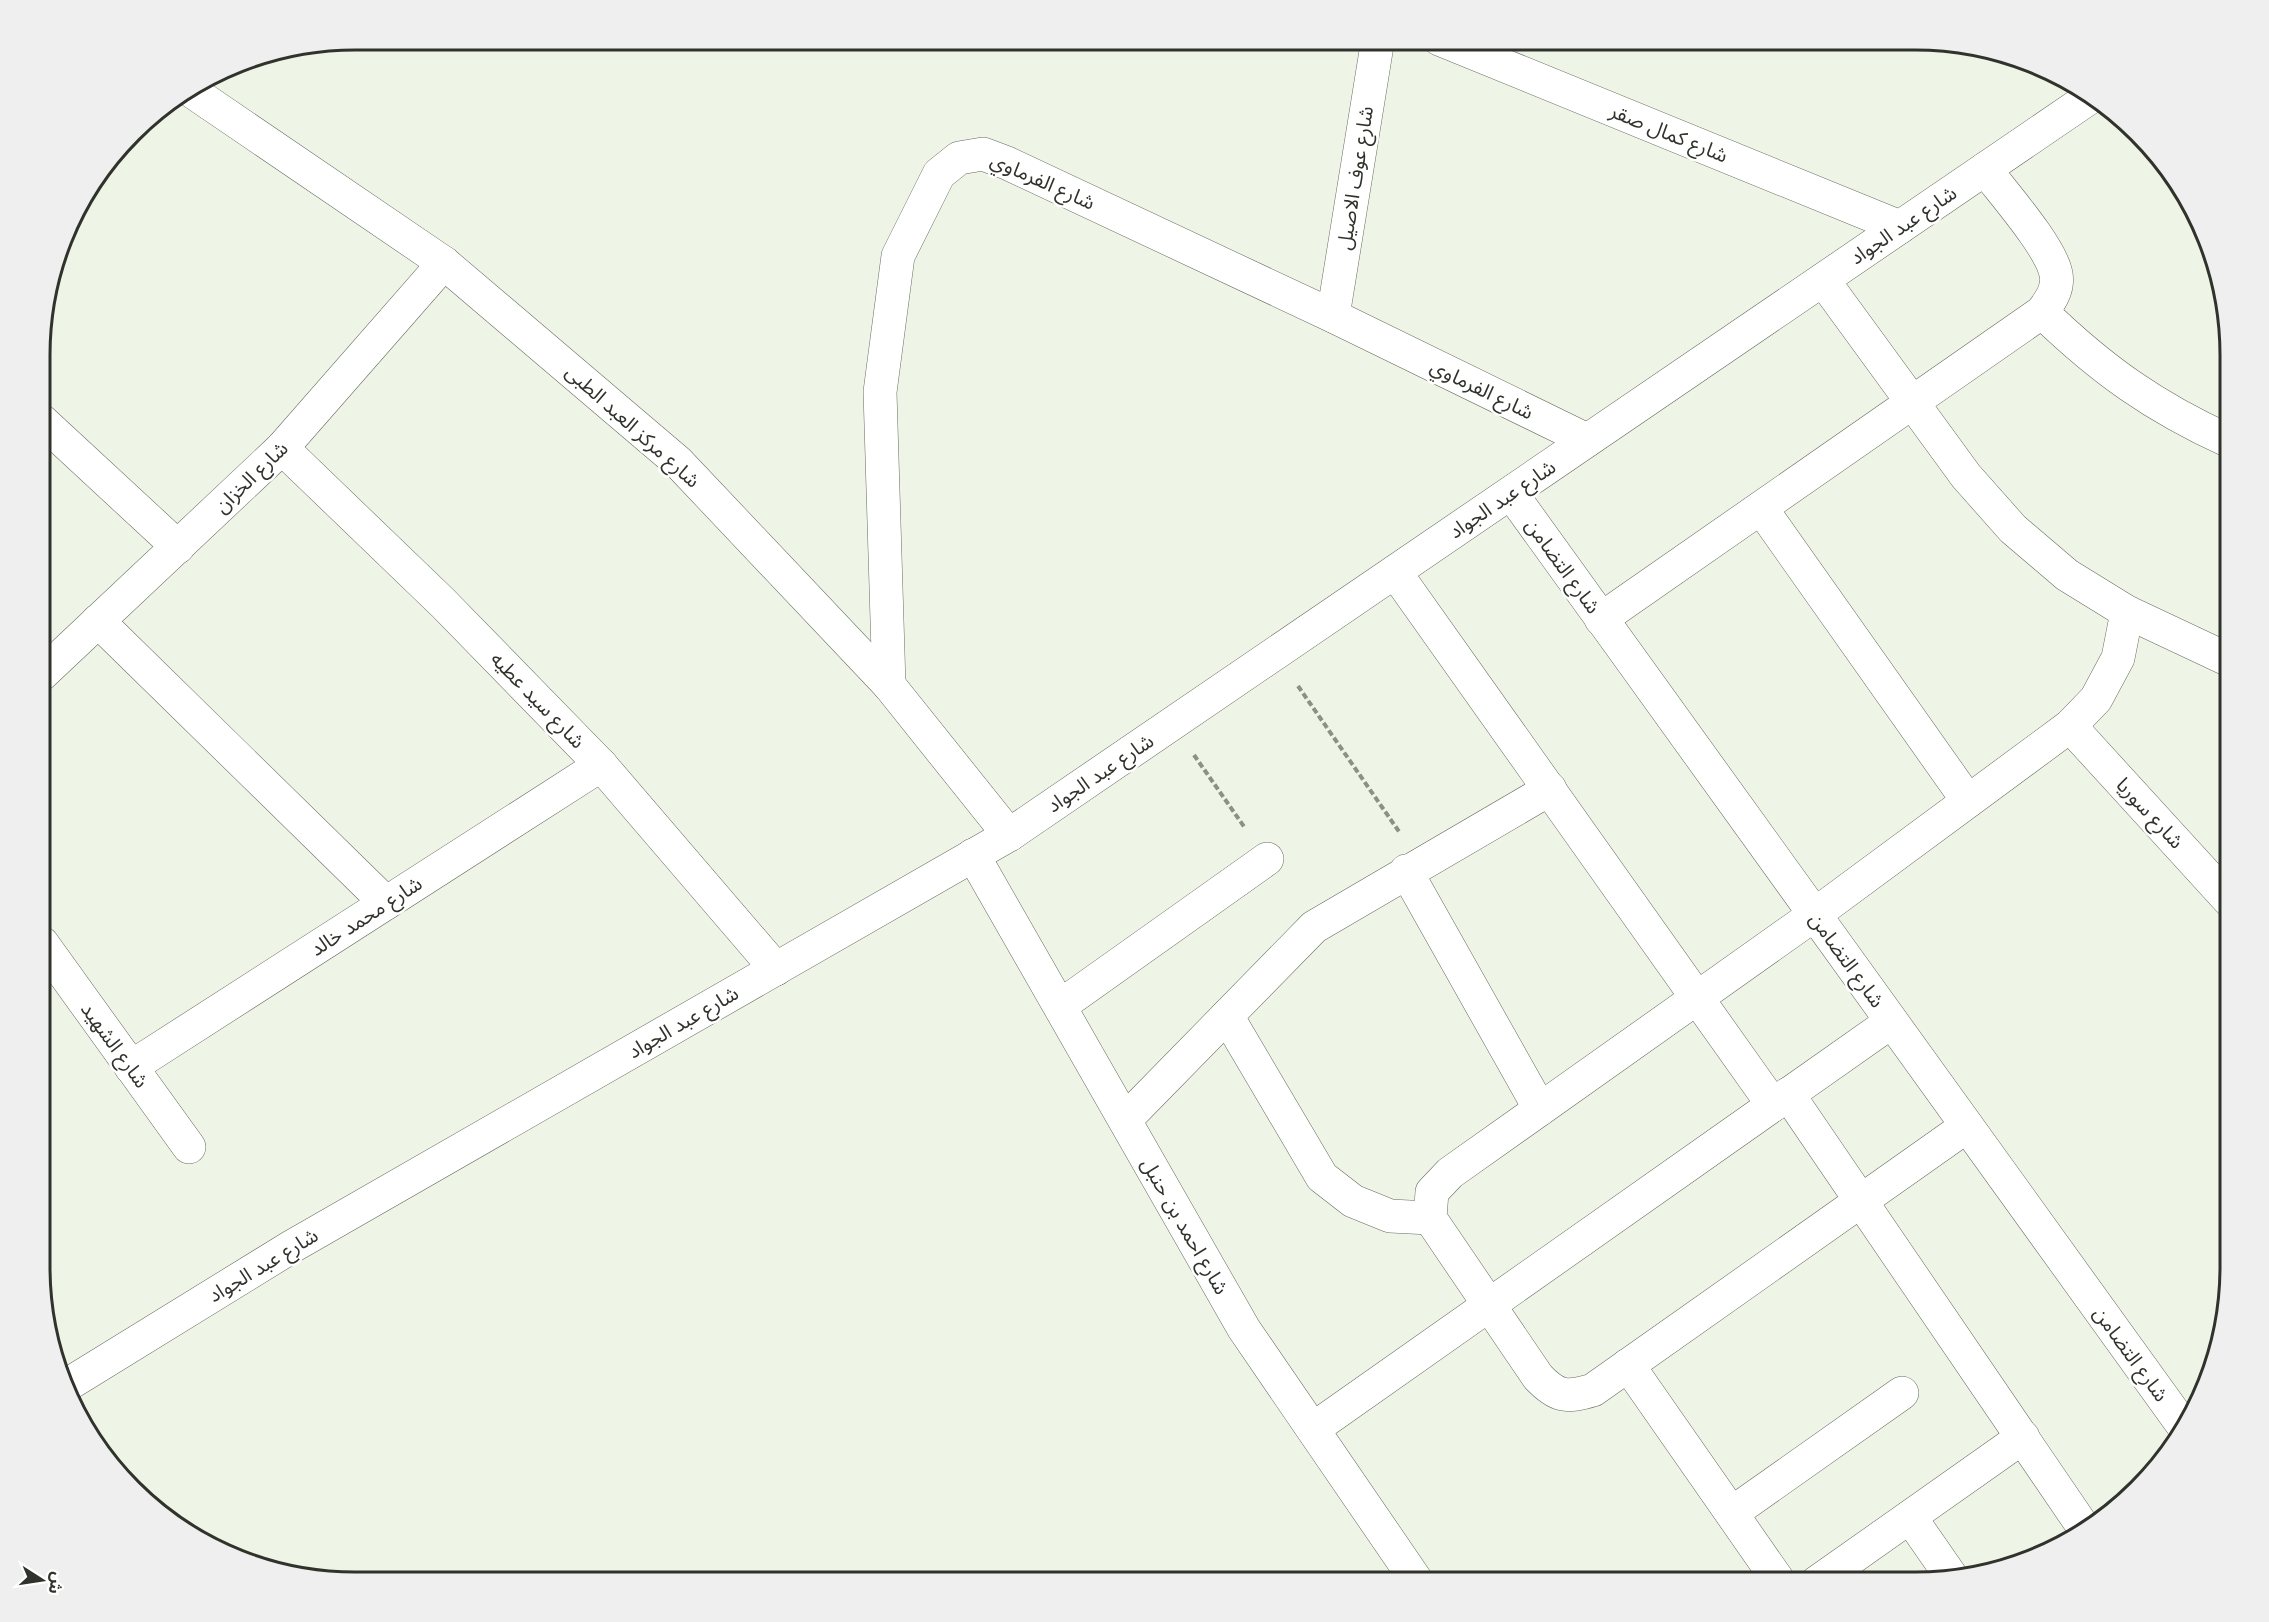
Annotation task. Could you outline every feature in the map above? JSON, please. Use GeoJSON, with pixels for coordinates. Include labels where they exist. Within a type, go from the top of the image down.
{"type":"FeatureCollection","features":[{"type":"Feature","properties":{"kind":"street","name":"شارع عوف الاصيل"},"geometry":{"type":"LineString","coordinates":[[1333,316],[1375,50]]}},
{"type":"Feature","properties":{"kind":"street","name":"شارع كمال صقر"},"geometry":{"type":"LineString","coordinates":[[1466,50],[1900,227]]}},
{"type":"Feature","properties":{"kind":"street","name":"شارع مركز العبد الطبى"},"geometry":{"type":"LineString","coordinates":[[196,94],[444,263],[678,462],[889,685],[1009,835]]}},
{"type":"Feature","properties":{"kind":"street","name":"شارع عبد الجواد"},"geometry":{"type":"LineString","coordinates":[[72,1382],[291,1247],[1009,835],[2084,101]]}},
{"type":"Feature","properties":{"kind":"street","name":"شارع الفرماوي"},"geometry":{"type":"LineString","coordinates":[[889,685],[880,392],[898,256],[939,174],[959,158],[983,154],[1007,163],[1333,316],[1587,441]]}},
{"type":"Feature","properties":{"kind":"street"},"geometry":{"type":"LineString","coordinates":[[1601,619],[2042,312],[2054,296],[2057,275],[2049,256],[1985,169]]}},
{"type":"Feature","properties":{"kind":"street","name":"شارع الخزان"},"geometry":{"type":"LineString","coordinates":[[50,666],[282,448],[444,263]]}},
{"type":"Feature","properties":{"kind":"street"},"geometry":{"type":"LineString","coordinates":[[1823,280],[1966,476],[2013,529],[2067,574],[2127,612],[2220,656]]}},
{"type":"Feature","properties":{"kind":"street"},"geometry":{"type":"LineString","coordinates":[[2042,312],[2087,355],[2137,393],[2191,424],[2220,437]]}},
{"type":"Feature","properties":{"kind":"street"},"geometry":{"type":"LineString","coordinates":[[50,428],[178,547]]}},
{"type":"Feature","properties":{"kind":"street","name":"شارع سيد عطيه"},"geometry":{"type":"LineString","coordinates":[[282,448],[451,610],[601,765],[776,969]]}},
{"type":"Feature","properties":{"kind":"street","name":"شارع التضامن"},"geometry":{"type":"LineString","coordinates":[[1510,493],[2179,1420]]}},
{"type":"Feature","properties":{"kind":"street"},"geometry":{"type":"LineString","coordinates":[[1761,508],[1968,801]]}},
{"type":"Feature","properties":{"kind":"street"},"geometry":{"type":"LineString","coordinates":[[1395,572],[1698,998],[1862,1201],[2081,1523]]}},
{"type":"Feature","properties":{"kind":"street"},"geometry":{"type":"LineString","coordinates":[[1967,1126],[1593,1390],[1573,1396],[1552,1391],[1538,1377],[1430,1218],[1432,1192],[1450,1173],[1814,915],[2070,726],[2096,699],[2118,658],[2127,612]]}},
{"type":"Feature","properties":{"kind":"street"},"geometry":{"type":"LineString","coordinates":[[98,621],[386,903]]}},
{"type":"Feature","properties":{"kind":"street","name":"شارع سوريا"},"geometry":{"type":"LineString","coordinates":[[2070,726],[2220,890]]}},
{"type":"Feature","properties":{"kind":"street","name":"شارع محمد خالد"},"geometry":{"type":"LineString","coordinates":[[131,1067],[601,765]]}},
{"type":"Feature","properties":{"kind":"street"},"geometry":{"type":"LineString","coordinates":[[1125,1120],[1314,927],[1550,789]]}},
{"type":"Feature","properties":{"kind":"street","name":"شارع احمد بن حنبل"},"geometry":{"type":"LineString","coordinates":[[973,855],[1244,1329],[1410,1572]]}},
{"type":"Feature","properties":{"kind":"street"},"geometry":{"type":"LineString","coordinates":[[1059,1006],[1267,859]]}},
{"type":"Feature","properties":{"kind":"street"},"geometry":{"type":"LineString","coordinates":[[1414,867],[1540,1109]]}},
{"type":"Feature","properties":{"kind":"street","name":"شارع الشهيد"},"geometry":{"type":"LineString","coordinates":[[50,954],[189,1147]]}},
{"type":"Feature","properties":{"kind":"street"},"geometry":{"type":"LineString","coordinates":[[1227,1016],[1322,1176],[1353,1201],[1390,1216],[1430,1218]]}},
{"type":"Feature","properties":{"kind":"street"},"geometry":{"type":"LineString","coordinates":[[1313,1429],[1891,1022]]}},
{"type":"Feature","properties":{"kind":"street"},"geometry":{"type":"LineString","coordinates":[[1628,1365],[1772,1572]]}},
{"type":"Feature","properties":{"kind":"street"},"geometry":{"type":"LineString","coordinates":[[1731,1513],[1902,1393]]}},
{"type":"Feature","properties":{"kind":"street"},"geometry":{"type":"LineString","coordinates":[[1832,1572],[2023,1437]]}},
{"type":"Feature","properties":{"kind":"street"},"geometry":{"type":"LineString","coordinates":[[1910,1517],[1947,1571]]}},
{"type":"Feature","properties":{"kind":"path"},"geometry":{"type":"LineString","coordinates":[[1275,654],[1414,867]]}}]}
